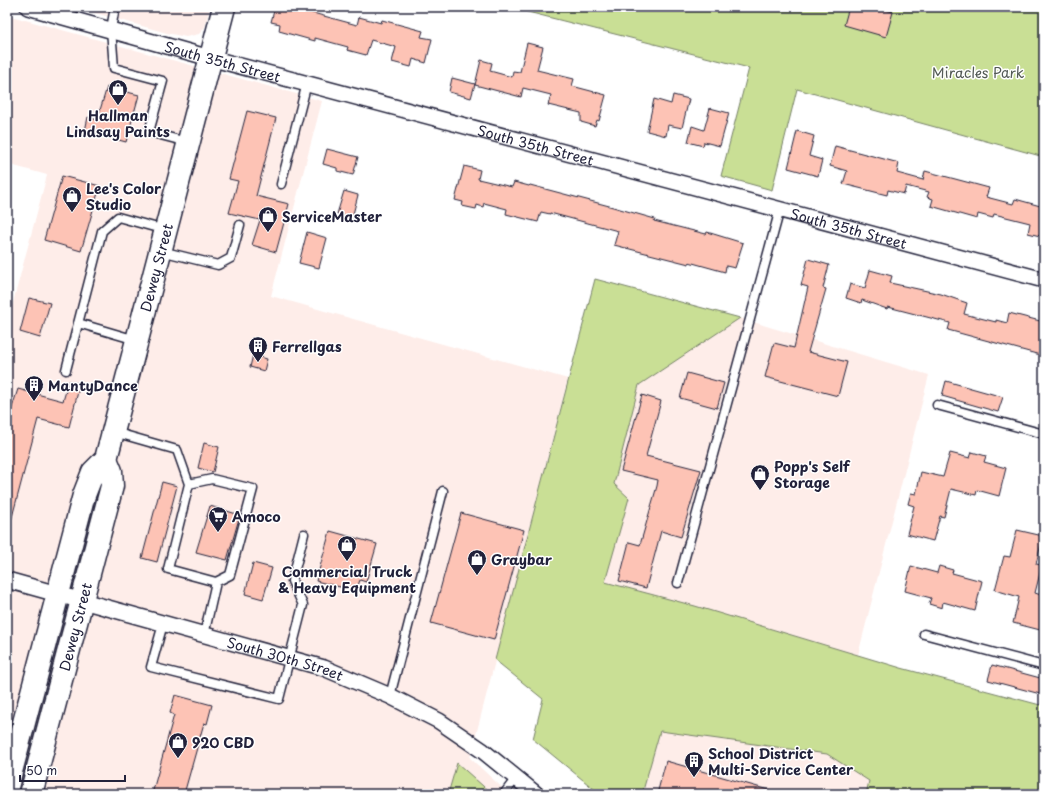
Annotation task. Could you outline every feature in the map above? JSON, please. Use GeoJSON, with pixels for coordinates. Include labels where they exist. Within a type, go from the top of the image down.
{"type":"FeatureCollection","features":[{"type":"Feature","properties":{"kind":"street","name":"South 35th Street"},"geometry":{"type":"LineString","coordinates":[[28,7],[210,58],[1044,280]]}},
{"type":"Feature","properties":{"kind":"street","name":"Dewey Street"},"geometry":{"type":"LineString","coordinates":[[7,787],[57,594],[89,479],[97,466],[106,459],[114,431],[224,7]]}},
{"type":"Feature","properties":{"kind":"street","name":"Dewey Street"},"geometry":{"type":"LineString","coordinates":[[31,794],[112,486],[111,471],[106,459]]}},
{"type":"Feature","properties":{"kind":"street","name":"South 30th Street"},"geometry":{"type":"LineString","coordinates":[[7,580],[324,668],[390,696],[439,721],[483,751],[536,794]]}},
{"type":"Feature","properties":{"kind":"lane"},"geometry":{"type":"LineString","coordinates":[[115,7],[110,29],[114,68],[163,81],[150,132],[188,142]]}},
{"type":"Feature","properties":{"kind":"lane"},"geometry":{"type":"LineString","coordinates":[[280,184],[307,83]]}},
{"type":"Feature","properties":{"kind":"lane"},"geometry":{"type":"LineString","coordinates":[[678,583],[780,209]]}},
{"type":"Feature","properties":{"kind":"lane"},"geometry":{"type":"LineString","coordinates":[[66,370],[102,231],[118,217],[163,240],[218,265],[231,258],[240,224]]}},
{"type":"Feature","properties":{"kind":"lane"},"geometry":{"type":"LineString","coordinates":[[78,323],[137,341]]}},
{"type":"Feature","properties":{"kind":"lane"},"geometry":{"type":"LineString","coordinates":[[937,405],[1044,434]]}},
{"type":"Feature","properties":{"kind":"lane"},"geometry":{"type":"LineString","coordinates":[[114,431],[177,450],[189,484],[168,569],[216,582],[230,575],[253,489],[212,479],[189,484]]}},
{"type":"Feature","properties":{"kind":"lane"},"geometry":{"type":"LineString","coordinates":[[390,696],[443,491]]}},
{"type":"Feature","properties":{"kind":"lane"},"geometry":{"type":"LineString","coordinates":[[163,624],[151,666],[279,699],[303,605],[292,581],[304,534]]}},
{"type":"Feature","properties":{"kind":"lane"},"geometry":{"type":"LineString","coordinates":[[204,635],[216,582]]}},
{"type":"Feature","properties":{"kind":"lane"},"geometry":{"type":"LineString","coordinates":[[924,634],[1044,666]]}},
{"type":"Feature","properties":{"kind":"lane"},"geometry":{"type":"LineString","coordinates":[[504,794],[516,778]]}},
{"type":"Feature","properties":{"kind":"shaded area"},"geometry":{"type":"Polygon","coordinates":[[[74,7],[210,7],[205,27],[199,34],[186,37],[74,7]]]}},
{"type":"Feature","properties":{"kind":"shaded area"},"geometry":{"type":"Polygon","coordinates":[[[7,15],[322,101],[271,296],[568,379],[470,758],[509,794],[7,794],[7,325],[47,175],[7,164],[7,15]]]}},
{"type":"Feature","properties":{"kind":"shaded area","name":"Popp's Self Storage"},"geometry":{"type":"Polygon","coordinates":[[[740,318],[929,375],[858,655],[901,668],[866,794],[642,794],[695,607],[605,582],[629,498],[614,484],[639,385],[740,318]]]}},
{"type":"Feature","properties":{"kind":"green space","name":"Miracles Park"},"geometry":{"type":"Polygon","coordinates":[[[508,7],[1044,7],[1044,157],[797,89],[772,190],[721,176],[749,68],[508,7]]]}},
{"type":"Feature","properties":{"kind":"green space"},"geometry":{"type":"Polygon","coordinates":[[[595,279],[740,318],[639,385],[614,484],[629,498],[605,582],[695,606],[901,668],[1044,706],[1044,794],[866,794],[869,781],[827,754],[660,731],[642,794],[600,794],[533,739],[543,699],[495,660],[595,279]]]}},
{"type":"Feature","properties":{"kind":"green space"},"geometry":{"type":"Polygon","coordinates":[[[457,763],[492,794],[448,794],[457,763]]]}},
{"type":"Feature","properties":{"kind":"building"},"geometry":{"type":"Polygon","coordinates":[[[275,7],[298,7],[298,9],[357,25],[359,17],[381,23],[382,20],[423,31],[421,37],[432,39],[426,63],[413,59],[411,67],[392,62],[396,47],[371,40],[366,55],[347,50],[348,47],[315,38],[315,41],[279,31],[280,24],[271,22],[275,7]]]}},
{"type":"Feature","properties":{"kind":"building"},"geometry":{"type":"Polygon","coordinates":[[[849,7],[875,7],[893,12],[886,37],[844,25],[849,7]]]}},
{"type":"Feature","properties":{"kind":"building"},"geometry":{"type":"Polygon","coordinates":[[[527,43],[543,47],[537,70],[574,79],[572,86],[606,95],[599,121],[597,120],[595,126],[581,122],[581,113],[548,105],[551,95],[523,88],[521,97],[475,85],[481,60],[492,63],[490,71],[512,77],[513,71],[520,72],[527,43]]]}},
{"type":"Feature","properties":{"kind":"building"},"geometry":{"type":"Polygon","coordinates":[[[452,78],[475,84],[471,98],[449,92],[452,78]]]}},
{"type":"Feature","properties":{"kind":"building","name":"Hallman Lindsay Paints"},"geometry":{"type":"Polygon","coordinates":[[[107,87],[139,95],[126,142],[85,131],[88,117],[97,120],[107,87]]]}},
{"type":"Feature","properties":{"kind":"building"},"geometry":{"type":"Polygon","coordinates":[[[673,95],[689,99],[682,128],[668,125],[666,136],[647,131],[654,99],[671,104],[673,95]]]}},
{"type":"Feature","properties":{"kind":"building"},"geometry":{"type":"Polygon","coordinates":[[[710,108],[729,113],[720,146],[704,142],[703,146],[688,142],[692,126],[704,130],[710,108]]]}},
{"type":"Feature","properties":{"kind":"building"},"geometry":{"type":"Polygon","coordinates":[[[247,111],[276,118],[256,196],[289,204],[276,252],[252,245],[260,220],[229,213],[238,181],[229,179],[247,111]]]}},
{"type":"Feature","properties":{"kind":"building"},"geometry":{"type":"Polygon","coordinates":[[[797,131],[814,136],[809,156],[822,160],[818,176],[788,168],[797,131]]]}},
{"type":"Feature","properties":{"kind":"building"},"geometry":{"type":"Polygon","coordinates":[[[835,146],[899,163],[897,173],[923,180],[925,171],[989,188],[986,197],[1013,204],[1015,199],[1044,207],[1044,222],[1040,236],[1028,233],[1030,223],[994,214],[993,218],[978,214],[977,219],[931,206],[933,199],[927,197],[929,192],[906,186],[904,194],[888,190],[887,195],[843,184],[847,171],[830,166],[835,146]]]}},
{"type":"Feature","properties":{"kind":"building"},"geometry":{"type":"Polygon","coordinates":[[[327,149],[358,157],[353,175],[337,171],[337,168],[323,164],[327,149]]]}},
{"type":"Feature","properties":{"kind":"building"},"geometry":{"type":"Polygon","coordinates":[[[464,166],[480,170],[478,179],[512,187],[514,182],[530,185],[655,219],[654,221],[706,234],[707,232],[743,243],[735,268],[726,266],[725,272],[689,262],[689,264],[614,245],[618,231],[550,213],[541,212],[538,222],[506,214],[507,209],[484,203],[483,207],[477,205],[476,209],[462,206],[463,202],[455,200],[464,166]]]}},
{"type":"Feature","properties":{"kind":"building","name":"Lee's Color Studio"},"geometry":{"type":"Polygon","coordinates":[[[62,176],[100,186],[81,251],[44,240],[62,176]]]}},
{"type":"Feature","properties":{"kind":"building"},"geometry":{"type":"Polygon","coordinates":[[[344,191],[358,195],[352,218],[337,214],[344,191]]]}},
{"type":"Feature","properties":{"kind":"building"},"geometry":{"type":"Polygon","coordinates":[[[307,232],[327,238],[319,268],[299,263],[307,232]]]}},
{"type":"Feature","properties":{"kind":"building"},"geometry":{"type":"Polygon","coordinates":[[[808,259],[829,265],[823,288],[826,289],[808,352],[847,362],[838,396],[765,377],[774,343],[794,348],[808,287],[801,285],[808,259]]]}},
{"type":"Feature","properties":{"kind":"building"},"geometry":{"type":"Polygon","coordinates":[[[870,270],[892,276],[890,283],[941,294],[967,303],[964,314],[996,322],[996,320],[1007,323],[1009,313],[1044,322],[1044,356],[948,330],[950,323],[888,307],[887,309],[862,300],[861,303],[846,298],[850,284],[865,288],[870,270]]]}},
{"type":"Feature","properties":{"kind":"building"},"geometry":{"type":"Polygon","coordinates":[[[29,298],[50,303],[40,338],[20,332],[29,298]]]}},
{"type":"Feature","properties":{"kind":"building","name":"Ferrellgas"},"geometry":{"type":"Polygon","coordinates":[[[253,355],[267,359],[264,371],[250,367],[253,355]]]}},
{"type":"Feature","properties":{"kind":"building"},"geometry":{"type":"Polygon","coordinates":[[[687,373],[724,383],[717,408],[680,398],[687,373]]]}},
{"type":"Feature","properties":{"kind":"building"},"geometry":{"type":"Polygon","coordinates":[[[69,381],[80,384],[69,427],[38,419],[11,521],[7,521],[7,423],[18,389],[63,401],[69,381]]]}},
{"type":"Feature","properties":{"kind":"building"},"geometry":{"type":"Polygon","coordinates":[[[946,381],[1003,397],[998,412],[942,396],[946,381]]]}},
{"type":"Feature","properties":{"kind":"building"},"geometry":{"type":"Polygon","coordinates":[[[642,395],[661,401],[646,456],[701,470],[681,537],[661,531],[646,588],[619,581],[629,542],[640,545],[658,480],[621,471],[642,395]]]}},
{"type":"Feature","properties":{"kind":"building"},"geometry":{"type":"Polygon","coordinates":[[[204,443],[219,447],[213,472],[198,468],[204,443]]]}},
{"type":"Feature","properties":{"kind":"building"},"geometry":{"type":"Polygon","coordinates":[[[972,452],[986,456],[984,462],[1006,468],[999,496],[977,490],[976,495],[951,489],[944,517],[940,516],[933,541],[907,534],[914,506],[908,504],[911,493],[916,494],[921,472],[943,477],[950,453],[970,458],[972,452]]]}},
{"type":"Feature","properties":{"kind":"building"},"geometry":{"type":"Polygon","coordinates":[[[162,482],[177,486],[157,562],[142,558],[162,482]]]}},
{"type":"Feature","properties":{"kind":"building","name":"Amoco"},"geometry":{"type":"Polygon","coordinates":[[[210,506],[240,515],[227,560],[196,552],[210,506]]]}},
{"type":"Feature","properties":{"kind":"building","name":"Graybar"},"geometry":{"type":"Polygon","coordinates":[[[461,513],[524,530],[494,640],[431,623],[461,513]]]}},
{"type":"Feature","properties":{"kind":"building"},"geometry":{"type":"Polygon","coordinates":[[[1017,530],[1043,536],[1036,564],[1042,565],[1035,593],[1044,596],[1044,631],[1013,623],[1019,597],[995,590],[1004,556],[1010,557],[1017,530]]]}},
{"type":"Feature","properties":{"kind":"building","name":"Commercial Truck & Heavy Equipment"},"geometry":{"type":"Polygon","coordinates":[[[330,531],[377,544],[366,582],[360,580],[356,591],[316,581],[330,531]]]}},
{"type":"Feature","properties":{"kind":"building"},"geometry":{"type":"Polygon","coordinates":[[[253,563],[272,568],[263,599],[245,594],[253,563]]]}},
{"type":"Feature","properties":{"kind":"building"},"geometry":{"type":"Polygon","coordinates":[[[911,566],[937,573],[939,566],[953,570],[952,573],[982,581],[975,611],[943,602],[942,608],[929,604],[931,598],[905,591],[911,566]]]}},
{"type":"Feature","properties":{"kind":"building"},"geometry":{"type":"Polygon","coordinates":[[[992,665],[1044,679],[1044,695],[988,680],[992,665]]]}},
{"type":"Feature","properties":{"kind":"building","name":"920 CBD"},"geometry":{"type":"Polygon","coordinates":[[[175,695],[212,705],[207,724],[204,723],[184,794],[152,794],[174,715],[170,713],[175,695]]]}},
{"type":"Feature","properties":{"kind":"building","name":"School District Multi-Service Center"},"geometry":{"type":"Polygon","coordinates":[[[666,761],[772,791],[771,794],[657,794],[666,761]]]}},
{"type":"Feature","properties":{"kind":"place","name":"Hallman Lindsay Paints"},"geometry":{"type":"Point","coordinates":[118,106]}},
{"type":"Feature","properties":{"kind":"place","name":"Lee's Color Studio"},"geometry":{"type":"Point","coordinates":[72,213]}},
{"type":"Feature","properties":{"kind":"place","name":"ServiceMaster"},"geometry":{"type":"Point","coordinates":[268,233]}},
{"type":"Feature","properties":{"kind":"place","name":"Ferrellgas"},"geometry":{"type":"Point","coordinates":[258,363]}},
{"type":"Feature","properties":{"kind":"place","name":"MantyDance"},"geometry":{"type":"Point","coordinates":[34,402]}},
{"type":"Feature","properties":{"kind":"place","name":"Popp's Self Storage"},"geometry":{"type":"Point","coordinates":[760,491]}},
{"type":"Feature","properties":{"kind":"place","name":"Amoco"},"geometry":{"type":"Point","coordinates":[218,533]}},
{"type":"Feature","properties":{"kind":"place","name":"Commercial Truck & Heavy Equipment"},"geometry":{"type":"Point","coordinates":[347,562]}},
{"type":"Feature","properties":{"kind":"place","name":"Graybar"},"geometry":{"type":"Point","coordinates":[477,576]}},
{"type":"Feature","properties":{"kind":"place","name":"920 CBD"},"geometry":{"type":"Point","coordinates":[178,759]}},
{"type":"Feature","properties":{"kind":"place","name":"School District Multi-Service Center"},"geometry":{"type":"Point","coordinates":[694,778]}}]}
